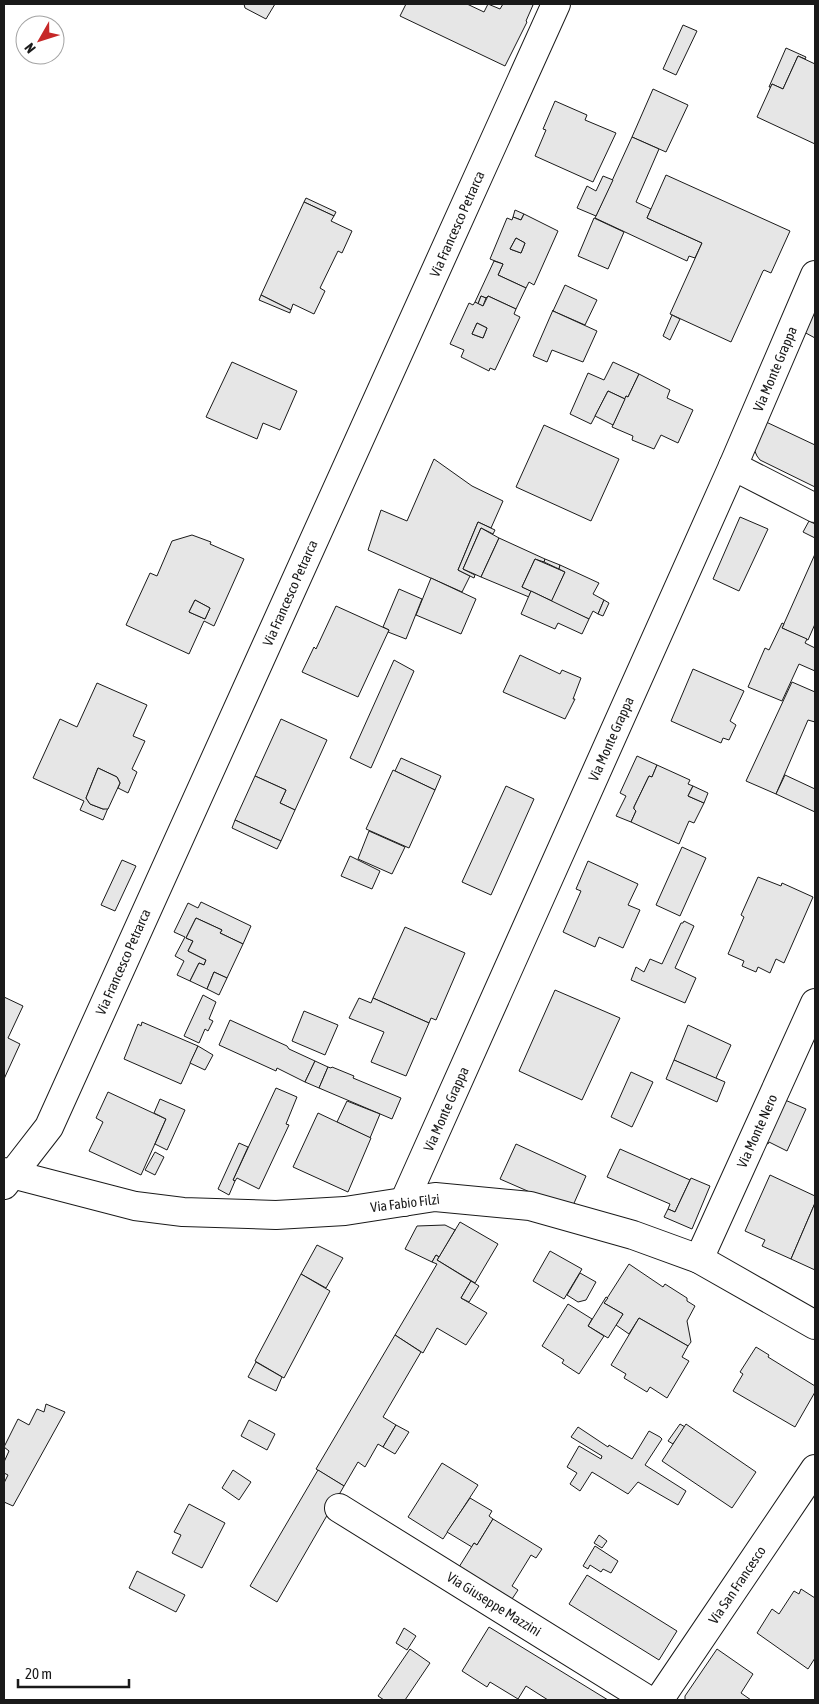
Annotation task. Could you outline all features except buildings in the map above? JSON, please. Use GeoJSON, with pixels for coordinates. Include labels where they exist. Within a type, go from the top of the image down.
{"type":"FeatureCollection","features":[{"type":"Feature","properties":{"kind":"street","name":"Via Francesco Petrarca"},"geometry":{"type":"LineString","coordinates":[[6,1177],[49,1127],[556,4]]}},
{"type":"Feature","properties":{"kind":"street","name":"Via Monte Grappa"},"geometry":{"type":"LineString","coordinates":[[404,1202],[733,466],[815,275]]}},
{"type":"Feature","properties":{"kind":"street"},"geometry":{"type":"LineString","coordinates":[[733,466],[815,508]]}},
{"type":"Feature","properties":{"kind":"street","name":"Via Monte Nero"},"geometry":{"type":"LineString","coordinates":[[699,1259],[815,1003]]}},
{"type":"Feature","properties":{"kind":"street","name":"Via Fabio Filzi"},"geometry":{"type":"LineString","coordinates":[[6,1177],[136,1206],[183,1212],[276,1215],[345,1211],[436,1197],[530,1206],[633,1235],[699,1259],[815,1325]]}},
{"type":"Feature","properties":{"kind":"street","name":"Via San Francesco"},"geometry":{"type":"LineString","coordinates":[[659,1700],[815,1469]]}},
{"type":"Feature","properties":{"kind":"street","name":"Via Giuseppe Mazzini"},"geometry":{"type":"LineString","coordinates":[[339,1508],[648,1700]]}}]}
